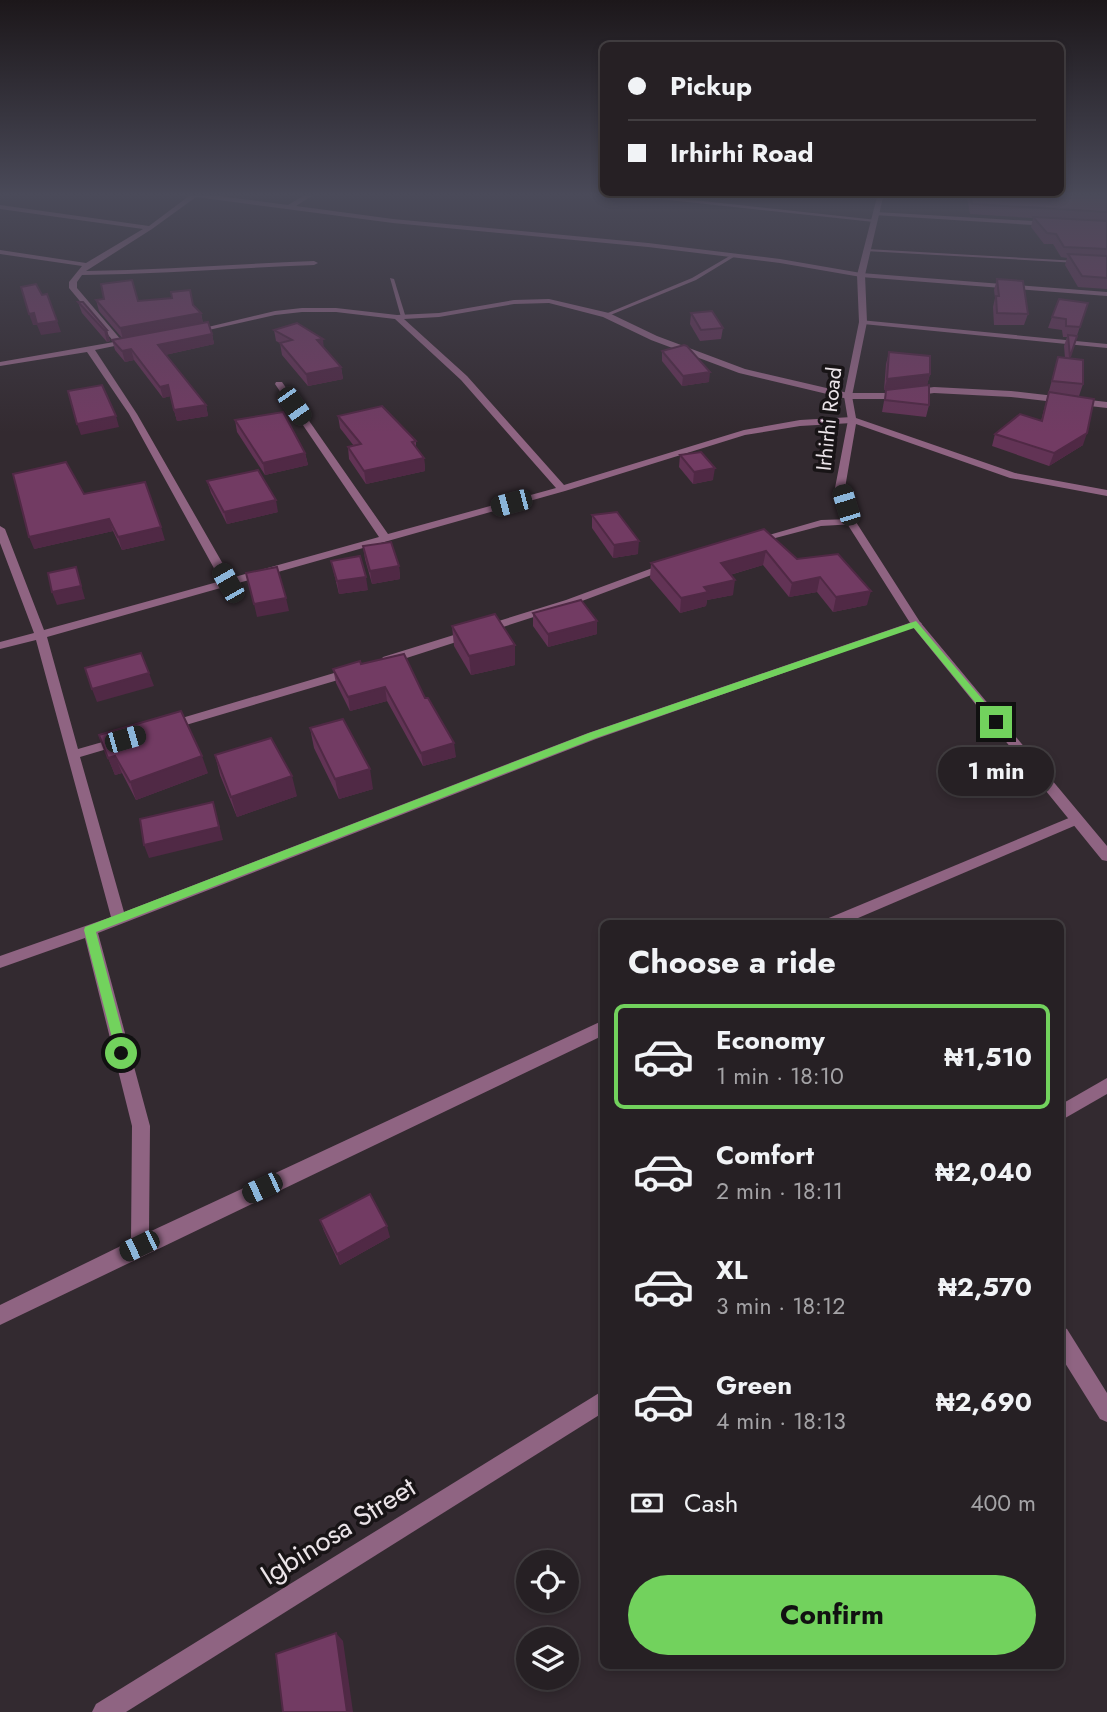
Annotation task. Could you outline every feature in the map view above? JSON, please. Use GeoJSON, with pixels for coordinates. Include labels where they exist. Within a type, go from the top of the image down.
{"type":"FeatureCollection","features":[{"type":"Feature","properties":{"kind":"street"},"geometry":{"type":"LineString","coordinates":[[87,273],[80,273],[73,282],[73,288],[120,344]]}},
{"type":"Feature","properties":{"kind":"street"},"geometry":{"type":"LineString","coordinates":[[847,273],[1107,294]]}},
{"type":"Feature","properties":{"kind":"street","name":"Irhirhi Road"},"geometry":{"type":"LineString","coordinates":[[861,275],[863,322],[848,396],[852,420],[841,488],[851,522],[916,624],[1107,856]]}},
{"type":"Feature","properties":{"kind":"street"},"geometry":{"type":"LineString","coordinates":[[178,335],[275,313],[302,310],[336,310],[401,317],[439,315],[514,302],[549,301],[606,315],[654,338],[743,371],[848,396],[891,396],[934,390],[1011,394],[1107,405]]}},
{"type":"Feature","properties":{"kind":"street"},"geometry":{"type":"LineString","coordinates":[[401,317],[477,388],[562,489]]}},
{"type":"Feature","properties":{"kind":"street"},"geometry":{"type":"LineString","coordinates":[[863,322],[1107,346]]}},
{"type":"Feature","properties":{"kind":"street"},"geometry":{"type":"LineString","coordinates":[[0,364],[143,340]]}},
{"type":"Feature","properties":{"kind":"street"},"geometry":{"type":"LineString","coordinates":[[89,348],[133,414],[228,583]]}},
{"type":"Feature","properties":{"kind":"street"},"geometry":{"type":"LineString","coordinates":[[279,384],[386,539]]}},
{"type":"Feature","properties":{"kind":"street"},"geometry":{"type":"LineString","coordinates":[[0,646],[41,637],[562,489],[744,433],[800,423],[852,420],[1013,476],[1107,493]]}},
{"type":"Feature","properties":{"kind":"street"},"geometry":{"type":"LineString","coordinates":[[746,542],[821,523],[851,522]]}},
{"type":"Feature","properties":{"kind":"street"},"geometry":{"type":"LineString","coordinates":[[0,530],[41,637],[119,920]]}},
{"type":"Feature","properties":{"kind":"street"},"geometry":{"type":"LineString","coordinates":[[377,663],[570,601],[682,561]]}},
{"type":"Feature","properties":{"kind":"street"},"geometry":{"type":"LineString","coordinates":[[0,962],[119,920],[592,736],[916,624]]}},
{"type":"Feature","properties":{"kind":"street"},"geometry":{"type":"LineString","coordinates":[[152,731],[365,667]]}},
{"type":"Feature","properties":{"kind":"street"},"geometry":{"type":"LineString","coordinates":[[72,755],[139,735]]}},
{"type":"Feature","properties":{"kind":"street"},"geometry":{"type":"LineString","coordinates":[[838,920],[1076,820]]}},
{"type":"Feature","properties":{"kind":"street"},"geometry":{"type":"LineString","coordinates":[[90,930],[141,1126],[139,1246]]}},
{"type":"Feature","properties":{"kind":"street"},"geometry":{"type":"LineString","coordinates":[[0,1315],[139,1246],[600,1029]]}},
{"type":"Feature","properties":{"kind":"street"},"geometry":{"type":"LineString","coordinates":[[1064,1112],[1107,1085]]}},
{"type":"Feature","properties":{"kind":"street"},"geometry":{"type":"LineString","coordinates":[[1064,1342],[1107,1412]]}},
{"type":"Feature","properties":{"kind":"street","name":"Igbinosa Street"},"geometry":{"type":"LineString","coordinates":[[104,1712],[600,1402]]}},
{"type":"Feature","properties":{"kind":"lane"},"geometry":{"type":"LineString","coordinates":[[606,315],[650,300],[705,273]]}},
{"type":"Feature","properties":{"kind":"lane"},"geometry":{"type":"LineString","coordinates":[[392,279],[401,317]]}},
{"type":"Feature","properties":{"kind":"building"},"geometry":{"type":"Polygon","coordinates":[[[1080,273],[1107,273],[1107,278],[1082,276],[1080,273]]]}},
{"type":"Feature","properties":{"kind":"building"},"geometry":{"type":"Polygon","coordinates":[[[997,279],[1023,281],[1028,314],[997,313],[997,279]]]}},
{"type":"Feature","properties":{"kind":"building"},"geometry":{"type":"Polygon","coordinates":[[[132,280],[138,301],[172,298],[171,292],[190,290],[193,305],[201,313],[120,328],[96,300],[104,299],[101,284],[132,280]]]}},
{"type":"Feature","properties":{"kind":"building"},"geometry":{"type":"Polygon","coordinates":[[[36,284],[42,295],[47,294],[57,321],[37,324],[34,313],[29,314],[21,287],[36,284]]]}},
{"type":"Feature","properties":{"kind":"building"},"geometry":{"type":"Polygon","coordinates":[[[1059,299],[1088,303],[1080,327],[1066,326],[1066,319],[1052,317],[1059,299]]]}},
{"type":"Feature","properties":{"kind":"building"},"geometry":{"type":"Polygon","coordinates":[[[78,302],[83,302],[107,330],[104,330],[78,302]]]}},
{"type":"Feature","properties":{"kind":"building"},"geometry":{"type":"Polygon","coordinates":[[[712,311],[723,328],[701,330],[691,313],[712,311]]]}},
{"type":"Feature","properties":{"kind":"building"},"geometry":{"type":"Polygon","coordinates":[[[208,322],[212,334],[158,345],[206,405],[174,410],[168,385],[160,387],[131,349],[122,351],[112,340],[208,322]]]}},
{"type":"Feature","properties":{"kind":"building"},"geometry":{"type":"Polygon","coordinates":[[[297,323],[323,339],[317,340],[341,367],[306,374],[280,343],[292,340],[274,330],[297,323]]]}},
{"type":"Feature","properties":{"kind":"building"},"geometry":{"type":"Polygon","coordinates":[[[1068,335],[1077,336],[1070,357],[1068,335]]]}},
{"type":"Feature","properties":{"kind":"building"},"geometry":{"type":"Polygon","coordinates":[[[684,345],[710,372],[683,376],[662,351],[684,345]]]}},
{"type":"Feature","properties":{"kind":"building"},"geometry":{"type":"Polygon","coordinates":[[[889,352],[930,356],[930,374],[887,379],[889,352]]]}},
{"type":"Feature","properties":{"kind":"building"},"geometry":{"type":"Polygon","coordinates":[[[1058,357],[1083,360],[1083,384],[1052,381],[1058,357]]]}},
{"type":"Feature","properties":{"kind":"building"},"geometry":{"type":"Polygon","coordinates":[[[102,385],[116,416],[77,424],[68,391],[102,385]]]}},
{"type":"Feature","properties":{"kind":"building"},"geometry":{"type":"Polygon","coordinates":[[[929,385],[929,405],[885,400],[886,390],[929,385]]]}},
{"type":"Feature","properties":{"kind":"building"},"geometry":{"type":"Polygon","coordinates":[[[1049,392],[1094,399],[1087,433],[1054,453],[995,434],[1020,414],[1042,421],[1049,392]]]}},
{"type":"Feature","properties":{"kind":"building"},"geometry":{"type":"Polygon","coordinates":[[[382,406],[416,441],[412,442],[424,458],[364,471],[348,447],[361,444],[338,416],[382,406]]]}},
{"type":"Feature","properties":{"kind":"building"},"geometry":{"type":"Polygon","coordinates":[[[283,412],[305,453],[263,463],[235,420],[283,412]]]}},
{"type":"Feature","properties":{"kind":"building"},"geometry":{"type":"Polygon","coordinates":[[[701,452],[715,468],[694,472],[680,455],[701,452]]]}},
{"type":"Feature","properties":{"kind":"building"},"geometry":{"type":"Polygon","coordinates":[[[66,462],[84,494],[145,482],[161,527],[118,537],[109,519],[29,537],[13,474],[66,462]]]}},
{"type":"Feature","properties":{"kind":"building"},"geometry":{"type":"Polygon","coordinates":[[[258,470],[276,500],[224,512],[207,481],[258,470]]]}},
{"type":"Feature","properties":{"kind":"building"},"geometry":{"type":"Polygon","coordinates":[[[617,512],[639,541],[614,545],[592,515],[617,512]]]}},
{"type":"Feature","properties":{"kind":"building"},"geometry":{"type":"Polygon","coordinates":[[[764,529],[797,559],[838,554],[871,591],[836,597],[820,577],[792,583],[766,551],[721,563],[735,580],[704,587],[708,592],[681,598],[651,563],[764,529]]]}},
{"type":"Feature","properties":{"kind":"building"},"geometry":{"type":"Polygon","coordinates":[[[391,542],[399,566],[370,571],[363,546],[391,542]]]}},
{"type":"Feature","properties":{"kind":"building"},"geometry":{"type":"Polygon","coordinates":[[[360,556],[366,577],[337,581],[331,561],[360,556]]]}},
{"type":"Feature","properties":{"kind":"building"},"geometry":{"type":"Polygon","coordinates":[[[76,567],[81,586],[52,592],[48,573],[76,567]]]}},
{"type":"Feature","properties":{"kind":"building"},"geometry":{"type":"Polygon","coordinates":[[[277,567],[286,598],[254,604],[246,573],[277,567]]]}},
{"type":"Feature","properties":{"kind":"building"},"geometry":{"type":"Polygon","coordinates":[[[581,600],[597,621],[548,634],[533,613],[581,600]]]}},
{"type":"Feature","properties":{"kind":"building"},"geometry":{"type":"Polygon","coordinates":[[[495,614],[515,645],[469,656],[452,626],[495,614]]]}},
{"type":"Feature","properties":{"kind":"building"},"geometry":{"type":"Polygon","coordinates":[[[141,653],[149,673],[92,689],[85,668],[141,653]]]}},
{"type":"Feature","properties":{"kind":"building"},"geometry":{"type":"Polygon","coordinates":[[[404,654],[425,698],[428,698],[454,743],[421,753],[385,687],[348,697],[333,669],[360,661],[361,664],[404,654]]]}},
{"type":"Feature","properties":{"kind":"building"},"geometry":{"type":"Polygon","coordinates":[[[181,711],[202,756],[130,782],[115,756],[108,758],[99,735],[181,711]]]}},
{"type":"Feature","properties":{"kind":"building"},"geometry":{"type":"Polygon","coordinates":[[[343,719],[370,769],[335,779],[310,728],[343,719]]]}},
{"type":"Feature","properties":{"kind":"building"},"geometry":{"type":"Polygon","coordinates":[[[271,738],[292,776],[231,797],[215,755],[271,738]]]}},
{"type":"Feature","properties":{"kind":"building"},"geometry":{"type":"Polygon","coordinates":[[[213,802],[219,827],[144,845],[140,819],[213,802]]]}},
{"type":"Feature","properties":{"kind":"building"},"geometry":{"type":"Polygon","coordinates":[[[370,1194],[387,1226],[337,1254],[320,1220],[370,1194]]]}},
{"type":"Feature","properties":{"kind":"building"},"geometry":{"type":"Polygon","coordinates":[[[336,1633],[347,1712],[283,1712],[276,1654],[336,1633]]]}},
{"type":"Feature","properties":{"kind":"route"},"geometry":{"type":"LineString","coordinates":[[121,1053],[90,930],[592,736],[916,624],[996,722]]}}]}
